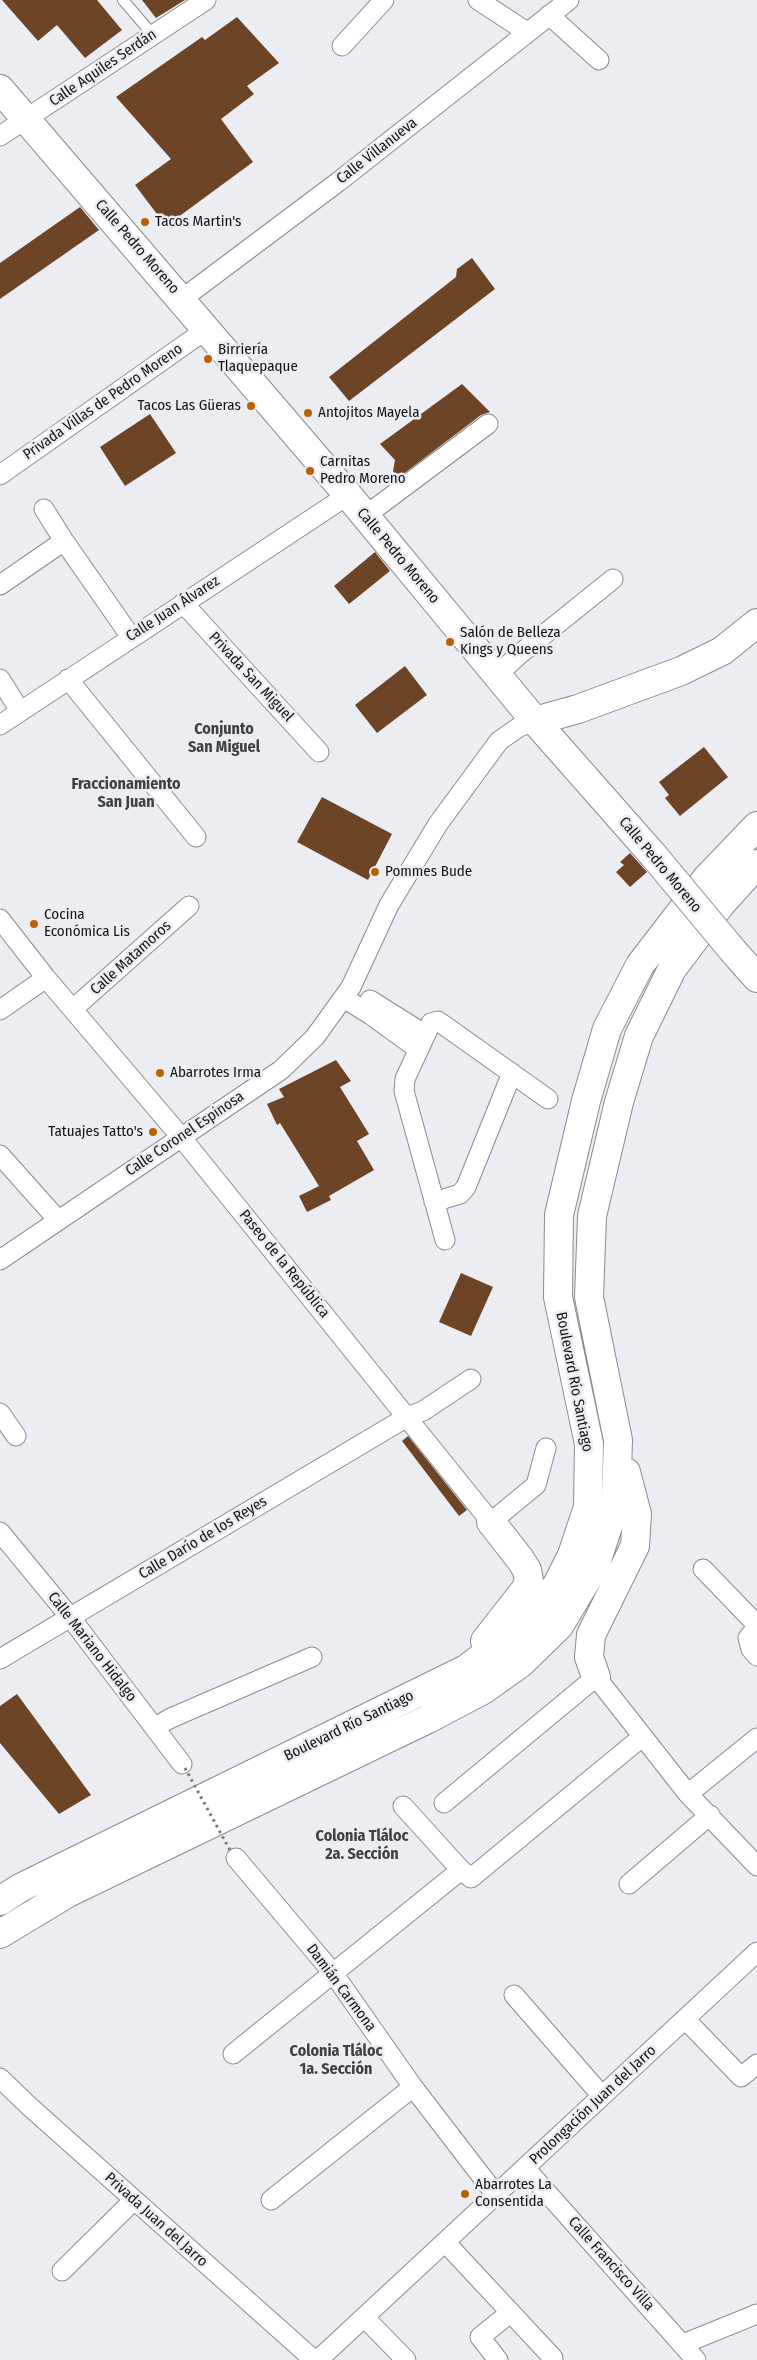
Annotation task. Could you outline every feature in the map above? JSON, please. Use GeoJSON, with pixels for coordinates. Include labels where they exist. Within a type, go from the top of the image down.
{"type":"FeatureCollection","features":[{"type":"Feature","properties":{"kind":"main road","name":"Calle Pedro Moreno"},"geometry":{"type":"LineString","coordinates":[[0,89],[348,495],[535,721],[654,856],[757,978]]}},
{"type":"Feature","properties":{"kind":"main road"},"geometry":{"type":"LineString","coordinates":[[535,721],[578,709],[681,671],[722,651],[757,623]]}},
{"type":"Feature","properties":{"kind":"main road","name":"Boulevard Río Santiago"},"geometry":{"type":"LineString","coordinates":[[0,1901],[20,1888],[54,1871],[466,1669],[505,1640],[539,1607],[557,1584],[572,1555],[588,1507],[589,1444],[558,1297],[560,1215],[586,1102],[607,1029],[640,965],[707,878],[757,826]]}},
{"type":"Feature","properties":{"kind":"main road","name":"Boulevard Río Santiago"},"geometry":{"type":"LineString","coordinates":[[0,1934],[68,1893],[428,1719],[483,1690],[521,1662],[559,1626],[595,1566],[616,1502],[618,1440],[589,1297],[592,1216],[619,1102],[639,1036],[672,969],[721,904],[757,864]]}},
{"type":"Feature","properties":{"kind":"main road"},"geometry":{"type":"LineString","coordinates":[[596,1677],[589,1657],[591,1635],[635,1546],[637,1514],[618,1440]]}},
{"type":"Feature","properties":{"kind":"main road"},"geometry":{"type":"LineString","coordinates":[[466,1669],[501,1618],[525,1590],[528,1580],[527,1570],[520,1559],[491,1522]]}},
{"type":"Feature","properties":{"kind":"street","name":"Calle Aquiles Serdán"},"geometry":{"type":"LineString","coordinates":[[0,136],[206,0]]}},
{"type":"Feature","properties":{"kind":"street"},"geometry":{"type":"LineString","coordinates":[[342,46],[384,0]]}},
{"type":"Feature","properties":{"kind":"street","name":"Calle Villanueva"},"geometry":{"type":"LineString","coordinates":[[182,300],[338,182],[569,0]]}},
{"type":"Feature","properties":{"kind":"street"},"geometry":{"type":"LineString","coordinates":[[488,3],[527,32]]}},
{"type":"Feature","properties":{"kind":"street"},"geometry":{"type":"LineString","coordinates":[[549,15],[599,60]]}},
{"type":"Feature","properties":{"kind":"street","name":"Privada Villas de Pedro Moreno"},"geometry":{"type":"LineString","coordinates":[[0,475],[207,329]]}},
{"type":"Feature","properties":{"kind":"street"},"geometry":{"type":"LineString","coordinates":[[365,516],[488,424]]}},
{"type":"Feature","properties":{"kind":"street","name":"Calle Juan Álvarez"},"geometry":{"type":"LineString","coordinates":[[0,725],[348,495]]}},
{"type":"Feature","properties":{"kind":"street"},"geometry":{"type":"LineString","coordinates":[[44,509],[131,637]]}},
{"type":"Feature","properties":{"kind":"street"},"geometry":{"type":"LineString","coordinates":[[0,585],[64,541]]}},
{"type":"Feature","properties":{"kind":"street"},"geometry":{"type":"LineString","coordinates":[[497,675],[520,653],[613,579]]}},
{"type":"Feature","properties":{"kind":"street","name":"Privada San Miguel"},"geometry":{"type":"LineString","coordinates":[[182,603],[319,752]]}},
{"type":"Feature","properties":{"kind":"street"},"geometry":{"type":"LineString","coordinates":[[68,679],[196,837]]}},
{"type":"Feature","properties":{"kind":"street"},"geometry":{"type":"LineString","coordinates":[[0,680],[20,711]]}},
{"type":"Feature","properties":{"kind":"street","name":"Calle Coronel Espinosa"},"geometry":{"type":"LineString","coordinates":[[0,1260],[281,1070],[315,1037],[348,993],[389,905],[438,824],[499,741],[519,727],[535,721]]}},
{"type":"Feature","properties":{"kind":"street","name":"Calle Matamoros"},"geometry":{"type":"LineString","coordinates":[[73,1009],[189,906]]}},
{"type":"Feature","properties":{"kind":"street","name":"Paseo de la República"},"geometry":{"type":"LineString","coordinates":[[0,919],[46,978],[181,1137],[491,1522]]}},
{"type":"Feature","properties":{"kind":"street"},"geometry":{"type":"LineString","coordinates":[[0,1010],[46,978]]}},
{"type":"Feature","properties":{"kind":"street"},"geometry":{"type":"LineString","coordinates":[[348,993],[421,1041]]}},
{"type":"Feature","properties":{"kind":"street"},"geometry":{"type":"LineString","coordinates":[[446,1240],[404,1091],[405,1079],[431,1023],[438,1020],[548,1099]]}},
{"type":"Feature","properties":{"kind":"street"},"geometry":{"type":"LineString","coordinates":[[434,1202],[460,1194],[466,1187],[512,1073]]}},
{"type":"Feature","properties":{"kind":"street"},"geometry":{"type":"LineString","coordinates":[[0,1155],[58,1220]]}},
{"type":"Feature","properties":{"kind":"street","name":"Calle Darío de los Reyes"},"geometry":{"type":"LineString","coordinates":[[0,1659],[407,1418],[423,1411],[471,1379]]}},
{"type":"Feature","properties":{"kind":"street"},"geometry":{"type":"LineString","coordinates":[[0,1413],[16,1436]]}},
{"type":"Feature","properties":{"kind":"street"},"geometry":{"type":"LineString","coordinates":[[491,1522],[536,1485],[546,1448]]}},
{"type":"Feature","properties":{"kind":"street","name":"Calle Mariano Hidalgo"},"geometry":{"type":"LineString","coordinates":[[0,1532],[70,1617],[183,1766]]}},
{"type":"Feature","properties":{"kind":"street"},"geometry":{"type":"LineString","coordinates":[[703,1569],[757,1626],[748,1638],[751,1649],[757,1656]]}},
{"type":"Feature","properties":{"kind":"street"},"geometry":{"type":"LineString","coordinates":[[155,1727],[171,1718],[312,1658]]}},
{"type":"Feature","properties":{"kind":"street"},"geometry":{"type":"LineString","coordinates":[[444,1803],[596,1677],[688,1794],[757,1866]]}},
{"type":"Feature","properties":{"kind":"street"},"geometry":{"type":"LineString","coordinates":[[403,1806],[461,1870],[471,1878],[642,1737]]}},
{"type":"Feature","properties":{"kind":"street"},"geometry":{"type":"LineString","coordinates":[[688,1794],[755,1745]]}},
{"type":"Feature","properties":{"kind":"street"},"geometry":{"type":"LineString","coordinates":[[629,1884],[710,1815]]}},
{"type":"Feature","properties":{"kind":"street","name":"Damián Carmona"},"geometry":{"type":"LineString","coordinates":[[233,1855],[333,1973],[413,2087],[496,2195]]}},
{"type":"Feature","properties":{"kind":"street"},"geometry":{"type":"LineString","coordinates":[[233,2054],[461,1870]]}},
{"type":"Feature","properties":{"kind":"street","name":"Prolongación Juan del Jarro"},"geometry":{"type":"LineString","coordinates":[[318,2360],[757,1952]]}},
{"type":"Feature","properties":{"kind":"street"},"geometry":{"type":"LineString","coordinates":[[514,1995],[602,2096]]}},
{"type":"Feature","properties":{"kind":"street"},"geometry":{"type":"LineString","coordinates":[[685,2019],[741,2077],[757,2064]]}},
{"type":"Feature","properties":{"kind":"street","name":"Privada Juan del Jarro"},"geometry":{"type":"LineString","coordinates":[[0,2078],[314,2360]]}},
{"type":"Feature","properties":{"kind":"street"},"geometry":{"type":"LineString","coordinates":[[271,2200],[413,2087]]}},
{"type":"Feature","properties":{"kind":"street","name":"Calle Francisco Villa"},"geometry":{"type":"LineString","coordinates":[[525,2168],[696,2360]]}},
{"type":"Feature","properties":{"kind":"street"},"geometry":{"type":"LineString","coordinates":[[62,2271],[134,2200]]}},
{"type":"Feature","properties":{"kind":"street"},"geometry":{"type":"LineString","coordinates":[[445,2242],[553,2358]]}},
{"type":"Feature","properties":{"kind":"street"},"geometry":{"type":"LineString","coordinates":[[498,2360],[480,2337],[510,2313]]}},
{"type":"Feature","properties":{"kind":"street"},"geometry":{"type":"LineString","coordinates":[[683,2344],[757,2314]]}},
{"type":"Feature","properties":{"kind":"street"},"geometry":{"type":"LineString","coordinates":[[364,2317],[406,2360]]}},
{"type":"Feature","properties":{"kind":"lane"},"geometry":{"type":"LineString","coordinates":[[123,0],[153,35]]}},
{"type":"Feature","properties":{"kind":"path"},"geometry":{"type":"LineString","coordinates":[[183,1766],[233,1855]]}},
{"type":"Feature","properties":{"kind":"building"},"geometry":{"type":"Polygon","coordinates":[[[2,0],[97,0],[122,30],[85,58],[57,25],[38,41],[2,0]]]}},
{"type":"Feature","properties":{"kind":"building"},"geometry":{"type":"Polygon","coordinates":[[[142,0],[185,0],[156,18],[142,0]]]}},
{"type":"Feature","properties":{"kind":"building"},"geometry":{"type":"Polygon","coordinates":[[[237,17],[279,63],[247,86],[254,94],[221,119],[253,162],[166,226],[135,185],[171,159],[116,97],[202,37],[205,40],[237,17]]]}},
{"type":"Feature","properties":{"kind":"building"},"geometry":{"type":"Polygon","coordinates":[[[80,207],[99,230],[0,299],[0,263],[80,207]]]}},
{"type":"Feature","properties":{"kind":"building"},"geometry":{"type":"Polygon","coordinates":[[[472,258],[495,289],[349,401],[329,377],[456,277],[457,269],[472,258]]]}},
{"type":"Feature","properties":{"kind":"building"},"geometry":{"type":"Polygon","coordinates":[[[462,384],[490,412],[481,415],[398,478],[393,471],[395,460],[380,444],[462,384]]]}},
{"type":"Feature","properties":{"kind":"building"},"geometry":{"type":"Polygon","coordinates":[[[150,414],[176,453],[125,486],[100,447],[150,414]]]}},
{"type":"Feature","properties":{"kind":"building"},"geometry":{"type":"Polygon","coordinates":[[[375,552],[390,571],[349,604],[334,586],[375,552]]]}},
{"type":"Feature","properties":{"kind":"building"},"geometry":{"type":"Polygon","coordinates":[[[405,666],[427,695],[377,733],[355,705],[405,666]]]}},
{"type":"Feature","properties":{"kind":"building"},"geometry":{"type":"Polygon","coordinates":[[[704,747],[728,777],[680,816],[665,798],[669,795],[659,782],[704,747]]]}},
{"type":"Feature","properties":{"kind":"building"},"geometry":{"type":"Polygon","coordinates":[[[322,797],[392,834],[368,880],[297,842],[322,797]]]}},
{"type":"Feature","properties":{"kind":"building"},"geometry":{"type":"Polygon","coordinates":[[[630,853],[647,872],[630,887],[616,872],[624,865],[620,862],[630,853]]]}},
{"type":"Feature","properties":{"kind":"building"},"geometry":{"type":"Polygon","coordinates":[[[336,1060],[351,1081],[340,1087],[369,1134],[357,1141],[374,1170],[329,1196],[331,1200],[307,1212],[299,1196],[319,1186],[280,1123],[277,1125],[267,1104],[284,1097],[279,1089],[336,1060]]]}},
{"type":"Feature","properties":{"kind":"building"},"geometry":{"type":"Polygon","coordinates":[[[461,1273],[493,1287],[471,1336],[439,1322],[461,1273]]]}},
{"type":"Feature","properties":{"kind":"building"},"geometry":{"type":"Polygon","coordinates":[[[408,1436],[467,1510],[459,1516],[402,1441],[408,1436]]]}},
{"type":"Feature","properties":{"kind":"building"},"geometry":{"type":"Polygon","coordinates":[[[17,1694],[91,1795],[59,1814],[0,1743],[0,1706],[17,1694]]]}},
{"type":"Feature","properties":{"kind":"place","name":"Tacos Martin's"},"geometry":{"type":"Point","coordinates":[145,222]}},
{"type":"Feature","properties":{"kind":"place","name":"Birriería Tlaquepaque"},"geometry":{"type":"Point","coordinates":[208,359]}},
{"type":"Feature","properties":{"kind":"place","name":"Tacos Las Güeras"},"geometry":{"type":"Point","coordinates":[251,406]}},
{"type":"Feature","properties":{"kind":"place","name":"Antojitos Mayela"},"geometry":{"type":"Point","coordinates":[308,413]}},
{"type":"Feature","properties":{"kind":"place","name":"Carnitas Pedro Moreno"},"geometry":{"type":"Point","coordinates":[310,471]}},
{"type":"Feature","properties":{"kind":"place","name":"Salón de Belleza Kings y Queens"},"geometry":{"type":"Point","coordinates":[450,642]}},
{"type":"Feature","properties":{"kind":"place","name":"Pommes Bude"},"geometry":{"type":"Point","coordinates":[375,872]}},
{"type":"Feature","properties":{"kind":"place","name":"Cocina Económica Lis"},"geometry":{"type":"Point","coordinates":[34,924]}},
{"type":"Feature","properties":{"kind":"place","name":"Abarrotes Irma"},"geometry":{"type":"Point","coordinates":[160,1073]}},
{"type":"Feature","properties":{"kind":"place","name":"Tatuajes Tatto's"},"geometry":{"type":"Point","coordinates":[153,1132]}},
{"type":"Feature","properties":{"kind":"place","name":"Abarrotes La Consentida"},"geometry":{"type":"Point","coordinates":[465,2194]}},
{"type":"Feature","properties":{"kind":"district","name":"Conjunto San Miguel"},"geometry":{"type":"Point","coordinates":[224,739]}},
{"type":"Feature","properties":{"kind":"district","name":"Fraccionamiento San Juan"},"geometry":{"type":"Point","coordinates":[126,794]}},
{"type":"Feature","properties":{"kind":"district","name":"Colonia Tláloc 2a. Sección"},"geometry":{"type":"Point","coordinates":[362,1846]}},
{"type":"Feature","properties":{"kind":"district","name":"Colonia Tláloc 1a. Sección"},"geometry":{"type":"Point","coordinates":[336,2061]}}]}
